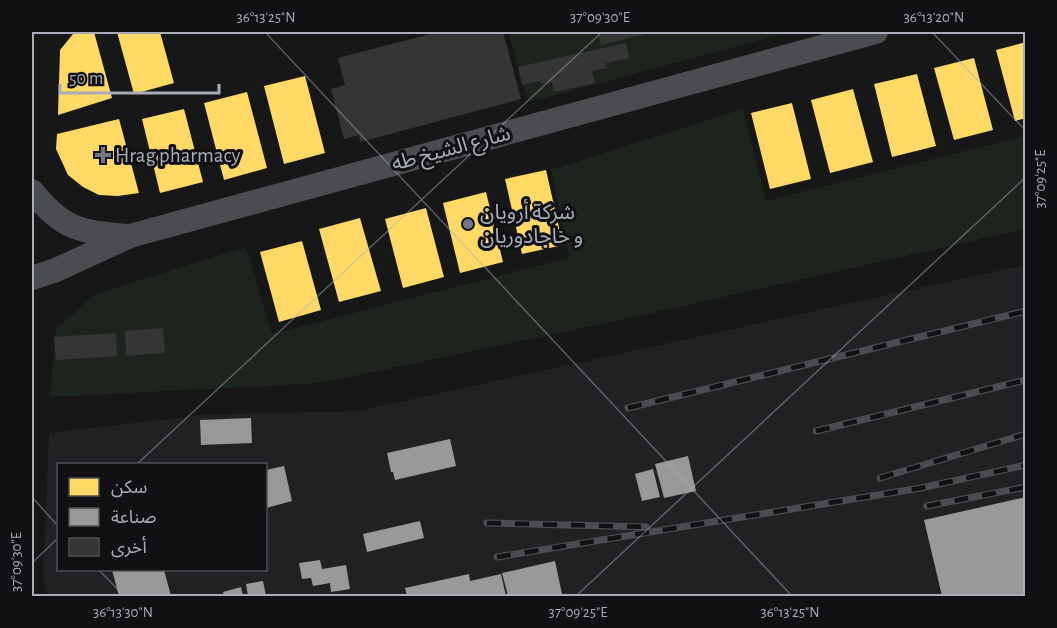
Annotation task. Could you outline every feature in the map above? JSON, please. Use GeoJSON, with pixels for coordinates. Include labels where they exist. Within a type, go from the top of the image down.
{"type":"FeatureCollection","features":[{"type":"Feature","properties":{"kind":"street","name":"شارع الشيخ طه"},"geometry":{"type":"LineString","coordinates":[[32,278],[56,270],[130,236],[876,32]]}},
{"type":"Feature","properties":{"kind":"street"},"geometry":{"type":"LineString","coordinates":[[32,191],[47,210],[66,224],[93,233],[130,236]]}},
{"type":"Feature","properties":{"kind":"shaded area"},"geometry":{"type":"Polygon","coordinates":[[[508,32],[790,32],[529,102],[508,32]]]}},
{"type":"Feature","properties":{"kind":"shaded area"},"geometry":{"type":"Polygon","coordinates":[[[743,109],[766,201],[1025,136],[1025,229],[625,319],[320,383],[50,397],[56,329],[96,294],[246,247],[272,334],[569,258],[551,170],[743,109]]]}},
{"type":"Feature","properties":{"kind":"shaded area"},"geometry":{"type":"Polygon","coordinates":[[[1025,265],[1025,596],[48,596],[43,575],[49,433],[203,415],[358,411],[1025,265]]]}},
{"type":"Feature","properties":{"kind":"building: سكن"},"geometry":{"type":"Polygon","coordinates":[[[94,32],[112,98],[58,115],[60,50],[73,34],[94,32]]]}},
{"type":"Feature","properties":{"kind":"building: سكن"},"geometry":{"type":"Polygon","coordinates":[[[117,32],[160,32],[174,83],[134,94],[117,32]]]}},
{"type":"Feature","properties":{"kind":"building: سكن"},"geometry":{"type":"Polygon","coordinates":[[[1026,42],[1026,118],[1015,121],[996,50],[1026,42]]]}},
{"type":"Feature","properties":{"kind":"building: سكن"},"geometry":{"type":"Polygon","coordinates":[[[974,58],[993,130],[954,140],[934,68],[974,58]]]}},
{"type":"Feature","properties":{"kind":"building: سكن"},"geometry":{"type":"Polygon","coordinates":[[[917,74],[936,146],[892,157],[874,84],[917,74]]]}},
{"type":"Feature","properties":{"kind":"building: سكن"},"geometry":{"type":"Polygon","coordinates":[[[305,76],[325,153],[284,164],[264,86],[305,76]]]}},
{"type":"Feature","properties":{"kind":"building: سكن"},"geometry":{"type":"Polygon","coordinates":[[[853,89],[873,162],[830,173],[811,100],[853,89]]]}},
{"type":"Feature","properties":{"kind":"building: سكن"},"geometry":{"type":"Polygon","coordinates":[[[247,92],[267,168],[224,180],[204,103],[247,92]]]}},
{"type":"Feature","properties":{"kind":"building: سكن"},"geometry":{"type":"Polygon","coordinates":[[[792,103],[811,179],[770,189],[751,113],[792,103]]]}},
{"type":"Feature","properties":{"kind":"building: سكن"},"geometry":{"type":"Polygon","coordinates":[[[184,109],[203,182],[160,193],[142,119],[184,109]]]}},
{"type":"Feature","properties":{"kind":"building: سكن"},"geometry":{"type":"Polygon","coordinates":[[[119,119],[139,193],[118,196],[99,195],[83,187],[68,175],[56,149],[57,134],[119,119]]]}},
{"type":"Feature","properties":{"kind":"building: سكن"},"geometry":{"type":"Polygon","coordinates":[[[546,170],[563,245],[522,254],[505,179],[546,170]]]}},
{"type":"Feature","properties":{"kind":"building: سكن"},"geometry":{"type":"Polygon","coordinates":[[[486,192],[503,262],[460,273],[443,203],[486,192]]]}},
{"type":"Feature","properties":{"kind":"building: سكن"},"geometry":{"type":"Polygon","coordinates":[[[426,208],[444,277],[403,288],[385,219],[426,208]]]}},
{"type":"Feature","properties":{"kind":"building: سكن"},"geometry":{"type":"Polygon","coordinates":[[[360,218],[381,291],[339,302],[319,229],[360,218]]]}},
{"type":"Feature","properties":{"kind":"building: سكن"},"geometry":{"type":"Polygon","coordinates":[[[302,241],[321,310],[279,322],[260,252],[302,241]]]}},
{"type":"Feature","properties":{"kind":"building: صناعة"},"geometry":{"type":"Polygon","coordinates":[[[251,418],[252,443],[201,445],[200,420],[251,418]]]}},
{"type":"Feature","properties":{"kind":"building: صناعة"},"geometry":{"type":"Polygon","coordinates":[[[450,439],[456,466],[395,480],[387,453],[450,439]]]}},
{"type":"Feature","properties":{"kind":"building: صناعة"},"geometry":{"type":"Polygon","coordinates":[[[688,456],[696,491],[664,498],[655,464],[688,456]]]}},
{"type":"Feature","properties":{"kind":"building: صناعة"},"geometry":{"type":"Polygon","coordinates":[[[284,466],[292,501],[267,508],[267,470],[284,466]]]}},
{"type":"Feature","properties":{"kind":"building: صناعة"},"geometry":{"type":"Polygon","coordinates":[[[653,469],[660,497],[642,501],[635,474],[653,469]]]}},
{"type":"Feature","properties":{"kind":"building: صناعة"},"geometry":{"type":"Polygon","coordinates":[[[1026,497],[1026,596],[942,596],[924,520],[1026,497]]]}},
{"type":"Feature","properties":{"kind":"building: صناعة"},"geometry":{"type":"Polygon","coordinates":[[[420,521],[424,538],[367,552],[363,534],[420,521]]]}},
{"type":"Feature","properties":{"kind":"building: صناعة"},"geometry":{"type":"Polygon","coordinates":[[[320,560],[322,569],[346,565],[350,589],[331,592],[330,583],[313,586],[311,578],[302,579],[299,563],[320,560]]]}},
{"type":"Feature","properties":{"kind":"building: صناعة"},"geometry":{"type":"Polygon","coordinates":[[[555,561],[562,594],[508,596],[502,573],[555,561]]]}},
{"type":"Feature","properties":{"kind":"building: صناعة"},"geometry":{"type":"Polygon","coordinates":[[[112,571],[164,571],[171,596],[119,596],[112,571]]]}},
{"type":"Feature","properties":{"kind":"building: صناعة"},"geometry":{"type":"Polygon","coordinates":[[[469,574],[470,581],[501,574],[506,596],[407,596],[405,588],[469,574]]]}},
{"type":"Feature","properties":{"kind":"building: صناعة"},"geometry":{"type":"Polygon","coordinates":[[[263,581],[266,596],[248,596],[246,584],[263,581]]]}},
{"type":"Feature","properties":{"kind":"building: صناعة"},"geometry":{"type":"Polygon","coordinates":[[[241,587],[243,596],[224,596],[223,592],[241,587]]]}},
{"type":"Feature","properties":{"kind":"building: أخرى"},"geometry":{"type":"Polygon","coordinates":[[[438,32],[503,32],[521,99],[360,142],[359,135],[344,139],[331,89],[345,85],[338,58],[438,32]]]}},
{"type":"Feature","properties":{"kind":"building: أخرى"},"geometry":{"type":"Polygon","coordinates":[[[598,32],[650,32],[651,33],[601,45],[598,32]]]}},
{"type":"Feature","properties":{"kind":"building: أخرى"},"geometry":{"type":"Polygon","coordinates":[[[626,43],[629,58],[606,63],[608,68],[592,71],[595,83],[554,92],[552,82],[541,84],[540,81],[522,85],[518,67],[626,43]]]}},
{"type":"Feature","properties":{"kind":"building: أخرى"},"geometry":{"type":"Polygon","coordinates":[[[163,328],[165,353],[126,356],[125,331],[163,328]]]}},
{"type":"Feature","properties":{"kind":"building: أخرى"},"geometry":{"type":"Polygon","coordinates":[[[116,333],[117,356],[56,360],[54,337],[116,333]]]}},
{"type":"Feature","properties":{"kind":"railway"},"geometry":{"type":"LineString","coordinates":[[628,408],[1026,311]]}},
{"type":"Feature","properties":{"kind":"railway"},"geometry":{"type":"LineString","coordinates":[[816,431],[1026,380]]}},
{"type":"Feature","properties":{"kind":"railway"},"geometry":{"type":"LineString","coordinates":[[880,478],[1026,434]]}},
{"type":"Feature","properties":{"kind":"railway"},"geometry":{"type":"LineString","coordinates":[[497,557],[921,488],[1026,465]]}},
{"type":"Feature","properties":{"kind":"railway"},"geometry":{"type":"LineString","coordinates":[[927,506],[1026,487]]}},
{"type":"Feature","properties":{"kind":"railway"},"geometry":{"type":"LineString","coordinates":[[487,523],[646,527]]}},
{"type":"Feature","properties":{"kind":"place","name":"Hrag pharmacy"},"geometry":{"type":"Point","coordinates":[103,155]}},
{"type":"Feature","properties":{"kind":"place","name":"شركة أرويان و خاجادوريان"},"geometry":{"type":"Point","coordinates":[468,224]}}]}
